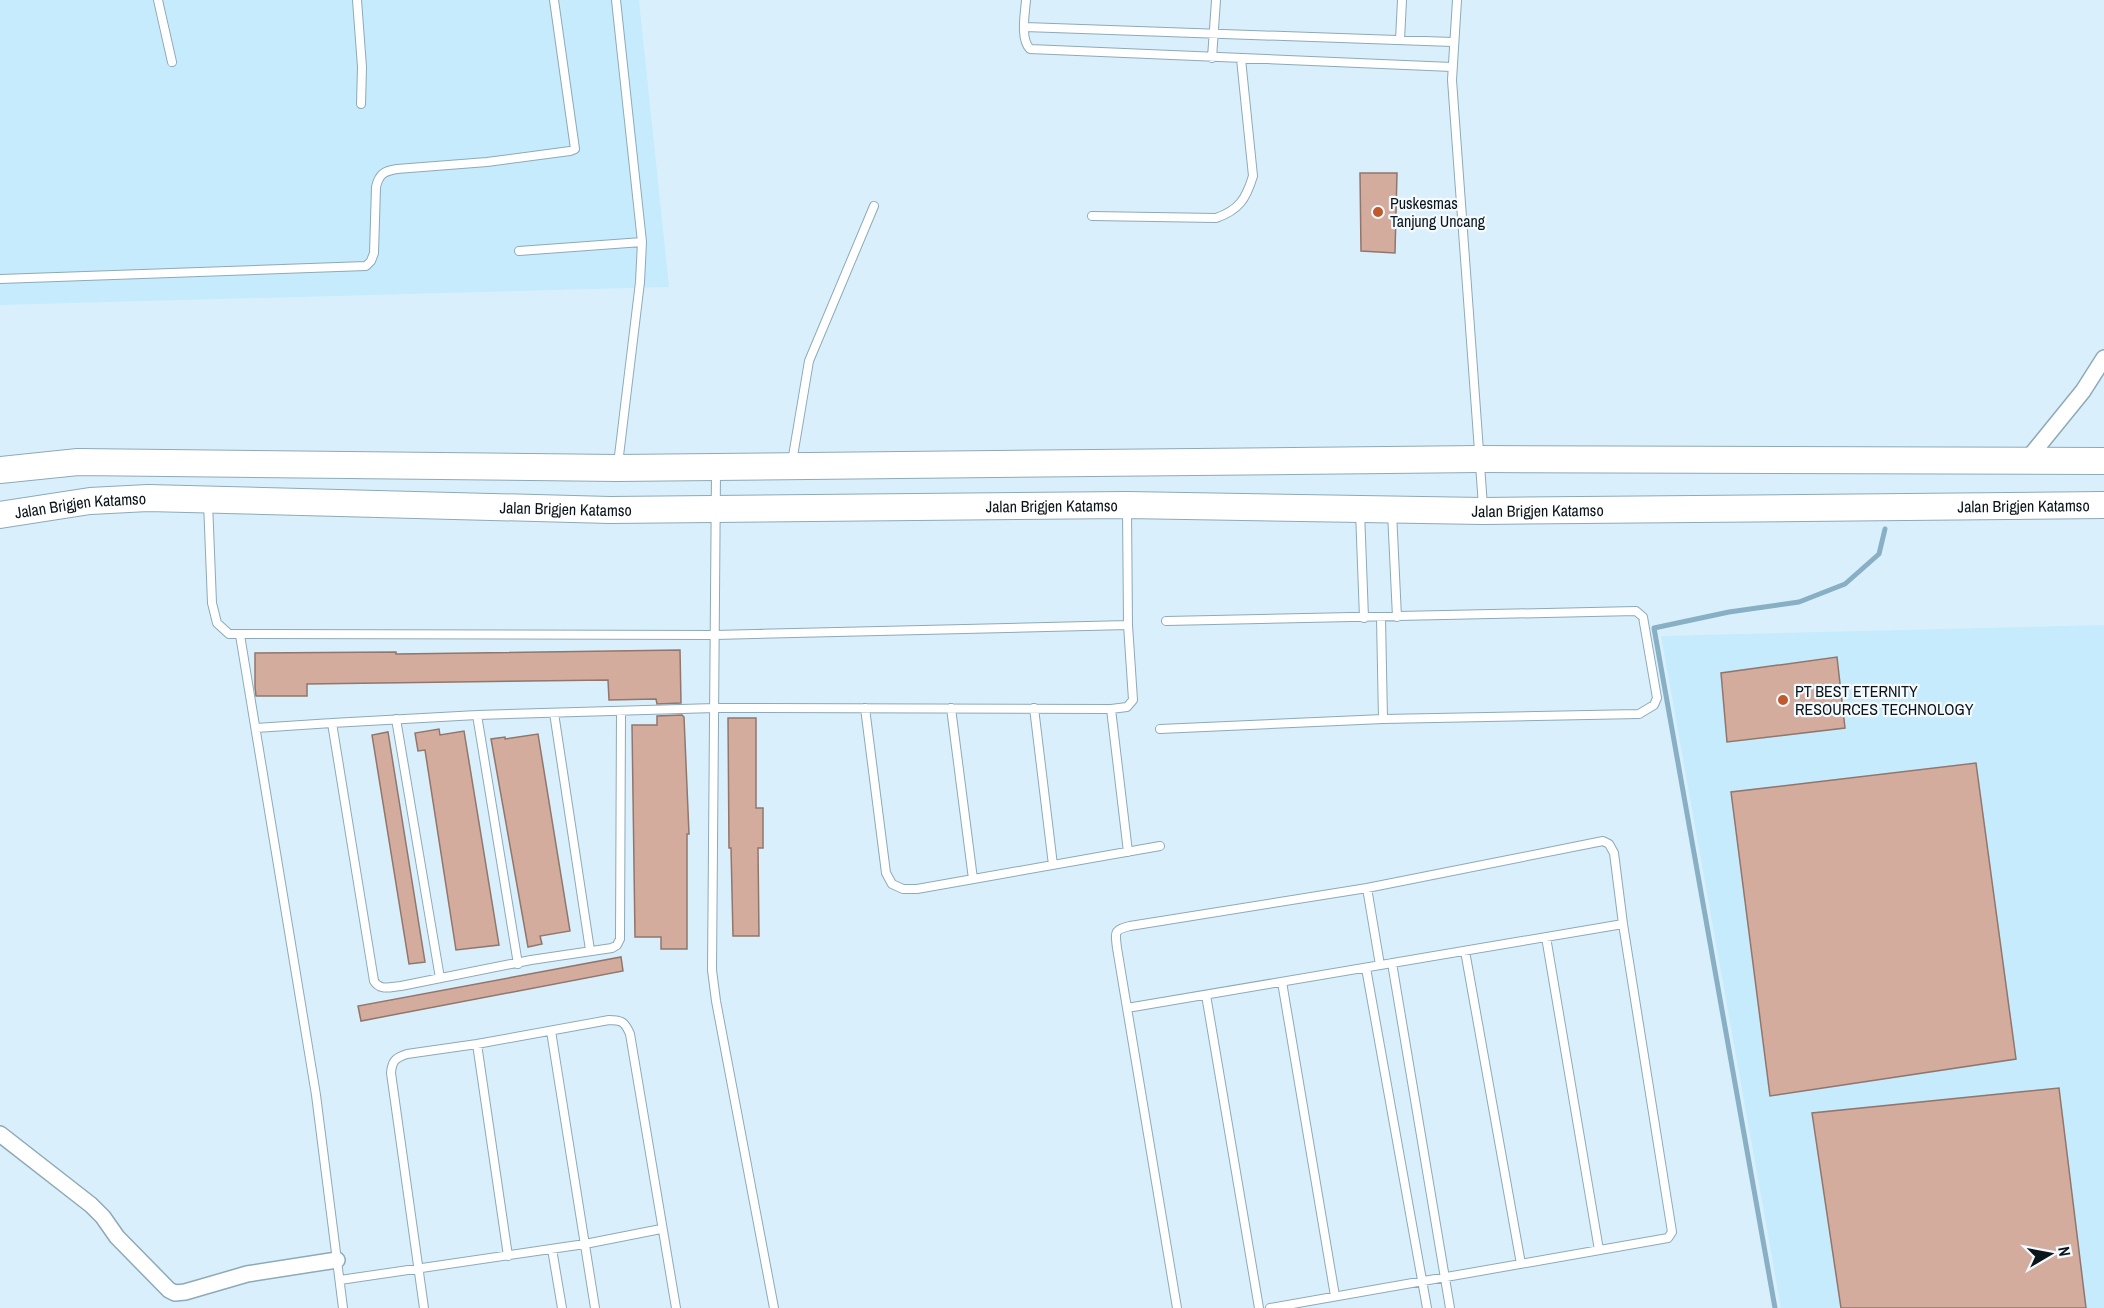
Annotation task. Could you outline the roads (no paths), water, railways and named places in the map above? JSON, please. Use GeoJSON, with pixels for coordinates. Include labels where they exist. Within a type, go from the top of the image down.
{"type":"FeatureCollection","features":[{"type":"Feature","properties":{"kind":"highway"},"geometry":{"type":"LineString","coordinates":[[0,470],[78,462],[617,468],[1480,459],[2104,461]]}},
{"type":"Feature","properties":{"kind":"highway"},"geometry":{"type":"LineString","coordinates":[[283,465],[283,502]]}},
{"type":"Feature","properties":{"kind":"highway","name":"Jalan Brigjen Katamso"},"geometry":{"type":"LineString","coordinates":[[0,515],[90,501],[148,498],[610,510],[1126,505],[1483,511],[2104,505]]}},
{"type":"Feature","properties":{"kind":"street"},"geometry":{"type":"LineString","coordinates":[[2027,460],[2083,391],[2104,358]]}},
{"type":"Feature","properties":{"kind":"street"},"geometry":{"type":"LineString","coordinates":[[0,1134],[91,1205],[117,1237],[169,1290],[176,1293],[247,1274],[337,1260]]}},
{"type":"Feature","properties":{"kind":"lane"},"geometry":{"type":"LineString","coordinates":[[158,0],[172,62]]}},
{"type":"Feature","properties":{"kind":"lane"},"geometry":{"type":"LineString","coordinates":[[357,0],[362,68],[361,104]]}},
{"type":"Feature","properties":{"kind":"lane"},"geometry":{"type":"LineString","coordinates":[[0,279],[366,266],[374,253],[376,187],[378,177],[383,173],[397,169],[487,162],[575,149],[554,0]]}},
{"type":"Feature","properties":{"kind":"lane"},"geometry":{"type":"LineString","coordinates":[[616,0],[642,242],[640,282],[617,468]]}},
{"type":"Feature","properties":{"kind":"lane"},"geometry":{"type":"LineString","coordinates":[[1026,0],[1026,46],[1030,49],[1452,67]]}},
{"type":"Feature","properties":{"kind":"lane"},"geometry":{"type":"LineString","coordinates":[[1212,58],[1216,0]]}},
{"type":"Feature","properties":{"kind":"lane"},"geometry":{"type":"LineString","coordinates":[[1401,40],[1402,0]]}},
{"type":"Feature","properties":{"kind":"lane"},"geometry":{"type":"LineString","coordinates":[[1457,0],[1452,80],[1483,511]]}},
{"type":"Feature","properties":{"kind":"lane"},"geometry":{"type":"LineString","coordinates":[[1025,27],[1453,42]]}},
{"type":"Feature","properties":{"kind":"lane"},"geometry":{"type":"LineString","coordinates":[[1092,216],[1216,218],[1230,213],[1239,204],[1248,193],[1253,176],[1241,59]]}},
{"type":"Feature","properties":{"kind":"lane"},"geometry":{"type":"LineString","coordinates":[[792,466],[808,361],[874,206]]}},
{"type":"Feature","properties":{"kind":"lane"},"geometry":{"type":"LineString","coordinates":[[519,251],[642,242]]}},
{"type":"Feature","properties":{"kind":"lane"},"geometry":{"type":"LineString","coordinates":[[716,467],[712,970],[774,1308]]}},
{"type":"Feature","properties":{"kind":"lane"},"geometry":{"type":"LineString","coordinates":[[207,501],[212,603],[217,623],[229,634],[715,635],[1128,625]]}},
{"type":"Feature","properties":{"kind":"lane"},"geometry":{"type":"LineString","coordinates":[[256,728],[477,715],[715,708],[1111,709],[1127,707],[1133,700],[1128,625],[1126,505]]}},
{"type":"Feature","properties":{"kind":"lane"},"geometry":{"type":"LineString","coordinates":[[1359,509],[1364,618]]}},
{"type":"Feature","properties":{"kind":"lane"},"geometry":{"type":"LineString","coordinates":[[1392,510],[1397,617]]}},
{"type":"Feature","properties":{"kind":"lane"},"geometry":{"type":"LineString","coordinates":[[1160,729],[1383,719],[1639,714],[1654,705],[1657,698],[1644,617],[1636,611],[1166,621]]}},
{"type":"Feature","properties":{"kind":"lane"},"geometry":{"type":"LineString","coordinates":[[1381,618],[1383,719]]}},
{"type":"Feature","properties":{"kind":"lane"},"geometry":{"type":"LineString","coordinates":[[240,635],[316,1095],[343,1308]]}},
{"type":"Feature","properties":{"kind":"lane"},"geometry":{"type":"LineString","coordinates":[[865,708],[886,873],[892,884],[903,889],[917,890],[1160,846]]}},
{"type":"Feature","properties":{"kind":"lane"},"geometry":{"type":"LineString","coordinates":[[951,708],[973,879]]}},
{"type":"Feature","properties":{"kind":"lane"},"geometry":{"type":"LineString","coordinates":[[1034,708],[1053,865]]}},
{"type":"Feature","properties":{"kind":"lane"},"geometry":{"type":"LineString","coordinates":[[1111,709],[1128,852]]}},
{"type":"Feature","properties":{"kind":"lane"},"geometry":{"type":"LineString","coordinates":[[332,723],[374,981],[382,988],[612,948],[620,939],[621,711]]}},
{"type":"Feature","properties":{"kind":"lane"},"geometry":{"type":"LineString","coordinates":[[554,713],[590,950]]}},
{"type":"Feature","properties":{"kind":"lane"},"geometry":{"type":"LineString","coordinates":[[477,715],[518,964]]}},
{"type":"Feature","properties":{"kind":"lane"},"geometry":{"type":"LineString","coordinates":[[396,719],[440,978]]}},
{"type":"Feature","properties":{"kind":"lane"},"geometry":{"type":"LineString","coordinates":[[1177,1308],[1115,933],[1121,928],[1367,888],[1603,841],[1609,844],[1614,853],[1623,924],[1672,1232],[1668,1238],[1270,1308]]}},
{"type":"Feature","properties":{"kind":"lane"},"geometry":{"type":"LineString","coordinates":[[1367,888],[1380,965]]}},
{"type":"Feature","properties":{"kind":"lane"},"geometry":{"type":"LineString","coordinates":[[1128,1008],[1623,924]]}},
{"type":"Feature","properties":{"kind":"lane"},"geometry":{"type":"LineString","coordinates":[[1546,937],[1599,1251]]}},
{"type":"Feature","properties":{"kind":"lane"},"geometry":{"type":"LineString","coordinates":[[1465,951],[1521,1264]]}},
{"type":"Feature","properties":{"kind":"lane"},"geometry":{"type":"LineString","coordinates":[[1392,963],[1450,1308]]}},
{"type":"Feature","properties":{"kind":"lane"},"geometry":{"type":"LineString","coordinates":[[1366,968],[1427,1308]]}},
{"type":"Feature","properties":{"kind":"lane"},"geometry":{"type":"LineString","coordinates":[[1282,982],[1335,1296]]}},
{"type":"Feature","properties":{"kind":"lane"},"geometry":{"type":"LineString","coordinates":[[1206,995],[1259,1308]]}},
{"type":"Feature","properties":{"kind":"lane"},"geometry":{"type":"LineString","coordinates":[[424,1308],[390,1073],[392,1063],[397,1057],[407,1054],[620,1020],[626,1025],[630,1034],[676,1308]]}},
{"type":"Feature","properties":{"kind":"lane"},"geometry":{"type":"LineString","coordinates":[[551,1031],[595,1308]]}},
{"type":"Feature","properties":{"kind":"lane"},"geometry":{"type":"LineString","coordinates":[[477,1044],[508,1256]]}},
{"type":"Feature","properties":{"kind":"lane"},"geometry":{"type":"LineString","coordinates":[[340,1280],[585,1245],[662,1229]]}},
{"type":"Feature","properties":{"kind":"lane"},"geometry":{"type":"LineString","coordinates":[[552,1249],[562,1308]]}},
{"type":"Feature","properties":{"kind":"waterway"},"geometry":{"type":"LineString","coordinates":[[1775,1308],[1654,628],[1729,612],[1799,602],[1845,584],[1879,554],[1885,529]]}},
{"type":"Feature","properties":{"kind":"place","name":"Puskesmas Tanjung Uncang"},"geometry":{"type":"Point","coordinates":[1378,212]}},
{"type":"Feature","properties":{"kind":"place","name":"PT BEST ETERNITY RESOURCES TECHNOLOGY"},"geometry":{"type":"Point","coordinates":[1783,700]}}]}
